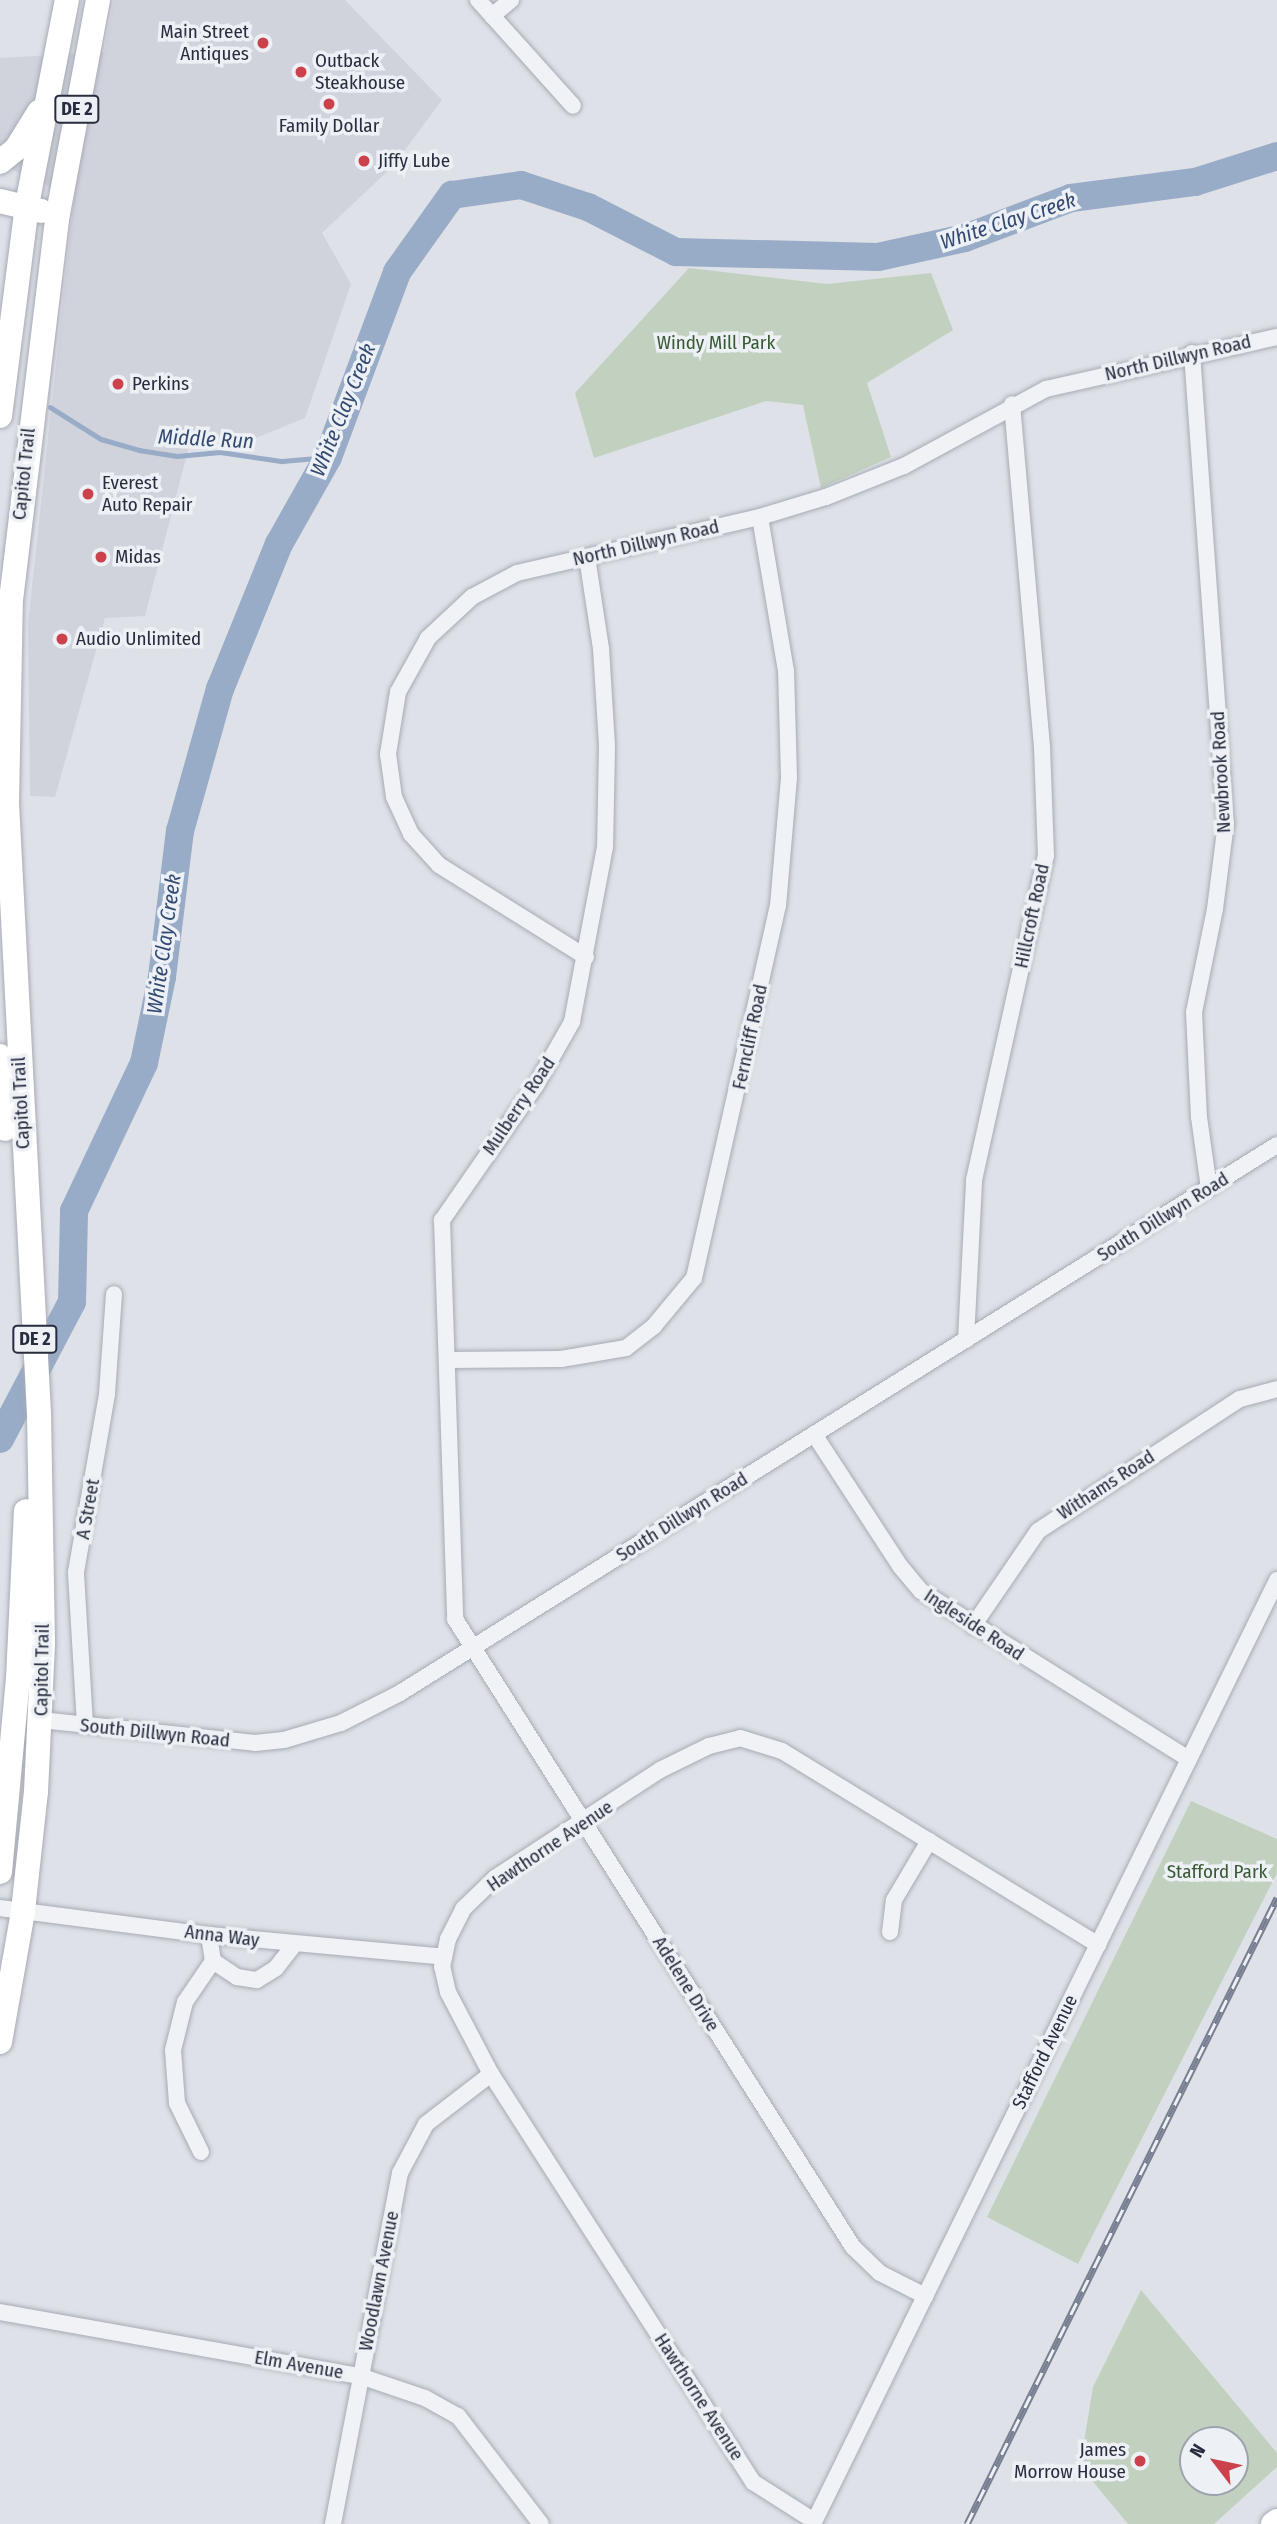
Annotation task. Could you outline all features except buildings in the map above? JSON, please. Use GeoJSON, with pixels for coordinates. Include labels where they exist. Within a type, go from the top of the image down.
{"type":"FeatureCollection","features":[{"type":"Feature","properties":{"kind":"main road","name":"Capitol Trail"},"geometry":{"type":"LineString","coordinates":[[0,416],[13,312],[11,230],[27,205],[67,0]]}},
{"type":"Feature","properties":{"kind":"main road","name":"Capitol Trail"},"geometry":{"type":"LineString","coordinates":[[0,2042],[11,1909],[41,1720],[35,1533],[15,1147],[7,803],[11,600],[57,219],[98,0]]}},
{"type":"Feature","properties":{"kind":"main road"},"geometry":{"type":"LineString","coordinates":[[0,162],[16,149],[47,100]]}},
{"type":"Feature","properties":{"kind":"main road"},"geometry":{"type":"LineString","coordinates":[[0,201],[27,205],[57,219]]}},
{"type":"Feature","properties":{"kind":"main road"},"geometry":{"type":"LineString","coordinates":[[11,230],[57,219]]}},
{"type":"Feature","properties":{"kind":"main road"},"geometry":{"type":"LineString","coordinates":[[0,283],[13,312]]}},
{"type":"Feature","properties":{"kind":"main road","name":"Capitol Trail"},"geometry":{"type":"LineString","coordinates":[[0,1056],[1,1094],[15,1147]]}},
{"type":"Feature","properties":{"kind":"main road","name":"Capitol Trail"},"geometry":{"type":"LineString","coordinates":[[0,1872],[35,1533]]}},
{"type":"Feature","properties":{"kind":"street"},"geometry":{"type":"LineString","coordinates":[[478,0],[573,106]]}},
{"type":"Feature","properties":{"kind":"street"},"geometry":{"type":"LineString","coordinates":[[492,16],[511,0]]}},
{"type":"Feature","properties":{"kind":"street","name":"North Dillwyn Road"},"geometry":{"type":"LineString","coordinates":[[586,957],[439,865],[411,834],[394,797],[388,754],[398,692],[428,638],[472,597],[517,573],[760,517],[904,466],[1012,404],[1046,389],[1192,353],[1277,337]]}},
{"type":"Feature","properties":{"kind":"street","name":"Newbrook Road"},"geometry":{"type":"LineString","coordinates":[[1192,353],[1226,823],[1215,909],[1194,1012],[1199,1117],[1209,1188]]}},
{"type":"Feature","properties":{"kind":"street","name":"Hillcroft Road"},"geometry":{"type":"LineString","coordinates":[[966,1340],[966,1258],[974,1180],[1046,856],[1042,747],[1012,404]]}},
{"type":"Feature","properties":{"kind":"street","name":"Ferncliff Road"},"geometry":{"type":"LineString","coordinates":[[448,1360],[561,1359],[626,1348],[654,1326],[694,1279],[778,906],[789,777],[786,671],[760,517]]}},
{"type":"Feature","properties":{"kind":"street","name":"Mulberry Road"},"geometry":{"type":"LineString","coordinates":[[472,1648],[456,1619],[442,1220],[536,1085],[572,1022],[605,847],[607,746],[601,648],[587,556]]}},
{"type":"Feature","properties":{"kind":"street","name":"South Dillwyn Road"},"geometry":{"type":"LineString","coordinates":[[41,1720],[226,1741],[284,1740],[367,1711],[1277,1145]]}},
{"type":"Feature","properties":{"kind":"street","name":"A Street"},"geometry":{"type":"LineString","coordinates":[[85,1725],[76,1572],[107,1394],[114,1294]]}},
{"type":"Feature","properties":{"kind":"street","name":"Withams Road"},"geometry":{"type":"LineString","coordinates":[[973,1626],[1038,1531],[1240,1399],[1277,1389]]}},
{"type":"Feature","properties":{"kind":"street","name":"Ingleside Road"},"geometry":{"type":"LineString","coordinates":[[814,1434],[911,1581],[973,1626],[1189,1759]]}},
{"type":"Feature","properties":{"kind":"street","name":"Stafford Avenue"},"geometry":{"type":"LineString","coordinates":[[813,2523],[1277,1580]]}},
{"type":"Feature","properties":{"kind":"street","name":"Adelene Drive"},"geometry":{"type":"LineString","coordinates":[[472,1648],[853,2247],[880,2273],[925,2296]]}},
{"type":"Feature","properties":{"kind":"street","name":"Hawthorne Avenue"},"geometry":{"type":"LineString","coordinates":[[813,2523],[753,2482],[491,2074],[448,1992],[444,1957],[463,1909],[495,1878],[584,1824],[660,1770],[709,1746],[740,1738],[782,1751],[1098,1945]]}},
{"type":"Feature","properties":{"kind":"street"},"geometry":{"type":"LineString","coordinates":[[890,1932],[894,1899],[929,1841]]}},
{"type":"Feature","properties":{"kind":"street","name":"Anna Way"},"geometry":{"type":"LineString","coordinates":[[11,1909],[209,1935],[444,1957]]}},
{"type":"Feature","properties":{"kind":"street"},"geometry":{"type":"LineString","coordinates":[[201,2152],[177,2103],[173,2050],[185,2002],[213,1961],[209,1935]]}},
{"type":"Feature","properties":{"kind":"street"},"geometry":{"type":"LineString","coordinates":[[213,1961],[237,1977],[257,1980],[276,1968],[295,1944]]}},
{"type":"Feature","properties":{"kind":"street","name":"Woodlawn Avenue"},"geometry":{"type":"LineString","coordinates":[[333,2524],[400,2173],[426,2124],[491,2074]]}},
{"type":"Feature","properties":{"kind":"street","name":"Elm Avenue"},"geometry":{"type":"LineString","coordinates":[[0,2312],[360,2376],[425,2398],[458,2416],[541,2524]]}},
{"type":"Feature","properties":{"kind":"shaded area"},"geometry":{"type":"Polygon","coordinates":[[[114,0],[345,0],[442,100],[393,166],[322,233],[351,284],[305,418],[241,444],[192,435],[145,616],[105,618],[55,797],[30,796],[28,624],[74,198],[0,164],[0,58],[104,52],[114,0]]]}},
{"type":"Feature","properties":{"kind":"green space","name":"Windy Mill Park"},"geometry":{"type":"Polygon","coordinates":[[[689,268],[827,284],[931,273],[953,330],[867,383],[891,457],[821,488],[803,405],[766,401],[594,458],[575,393],[689,268]]]}},
{"type":"Feature","properties":{"kind":"green space","name":"Stafford Park"},"geometry":{"type":"Polygon","coordinates":[[[1191,1801],[1277,1839],[1277,1873],[1078,2264],[987,2217],[1191,1801]]]}},
{"type":"Feature","properties":{"kind":"green space"},"geometry":{"type":"Polygon","coordinates":[[[1141,2290],[1277,2453],[1277,2467],[1249,2492],[1249,2426],[1179,2426],[1179,2496],[1245,2496],[1214,2524],[1128,2524],[1080,2466],[1093,2387],[1141,2290]]]}},
{"type":"Feature","properties":{"kind":"waterway","name":"White Clay Creek"},"geometry":{"type":"LineString","coordinates":[[0,1439],[72,1302],[74,1211],[144,1063],[162,977],[180,831],[220,689],[279,544],[328,457],[397,272],[452,195],[521,185],[588,207],[676,252],[878,257],[965,238],[1071,198],[1195,182],[1277,156]]}},
{"type":"Feature","properties":{"kind":"waterway","name":"Middle Run"},"geometry":{"type":"LineString","coordinates":[[50,407],[101,439],[139,450],[177,456],[220,452],[282,461],[328,457]]}},
{"type":"Feature","properties":{"kind":"railway"},"geometry":{"type":"LineString","coordinates":[[967,2524],[1277,1898]]}},
{"type":"Feature","properties":{"kind":"place","name":"Main Street Antiques"},"geometry":{"type":"Point","coordinates":[263,43]}},
{"type":"Feature","properties":{"kind":"place","name":"Outback Steakhouse"},"geometry":{"type":"Point","coordinates":[301,72]}},
{"type":"Feature","properties":{"kind":"place","name":"Family Dollar"},"geometry":{"type":"Point","coordinates":[329,104]}},
{"type":"Feature","properties":{"kind":"place","name":"Jiffy Lube"},"geometry":{"type":"Point","coordinates":[364,161]}},
{"type":"Feature","properties":{"kind":"place","name":"Perkins"},"geometry":{"type":"Point","coordinates":[118,384]}},
{"type":"Feature","properties":{"kind":"place","name":"Everest Auto Repair"},"geometry":{"type":"Point","coordinates":[88,494]}},
{"type":"Feature","properties":{"kind":"place","name":"Midas"},"geometry":{"type":"Point","coordinates":[101,557]}},
{"type":"Feature","properties":{"kind":"place","name":"Audio Unlimited"},"geometry":{"type":"Point","coordinates":[62,639]}},
{"type":"Feature","properties":{"kind":"place","name":"James Morrow House"},"geometry":{"type":"Point","coordinates":[1140,2461]}}]}
